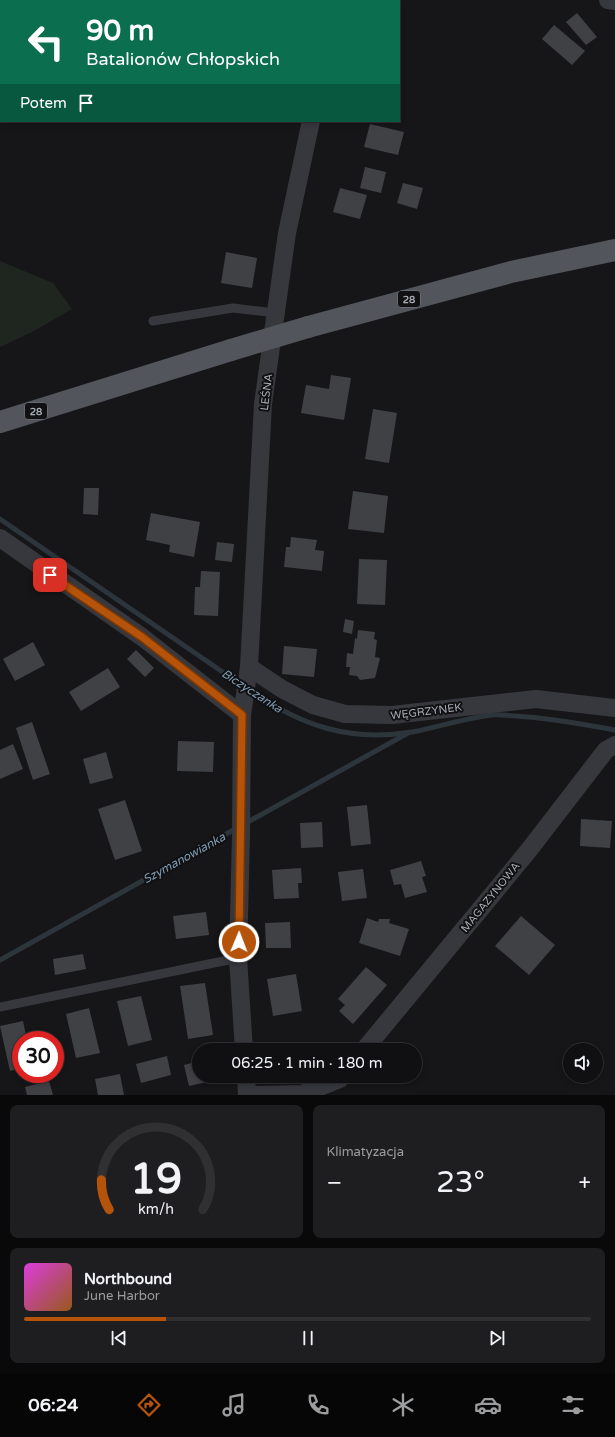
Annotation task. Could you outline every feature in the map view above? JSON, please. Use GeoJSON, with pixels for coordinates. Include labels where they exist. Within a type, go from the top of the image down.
{"type":"FeatureCollection","features":[{"type":"Feature","properties":{"kind":"main road","name":"28"},"geometry":{"type":"LineString","coordinates":[[0,422],[308,327],[504,274],[615,250]]}},
{"type":"Feature","properties":{"kind":"street"},"geometry":{"type":"LineString","coordinates":[[608,0],[615,1]]}},
{"type":"Feature","properties":{"kind":"street","name":"LEŚNA"},"geometry":{"type":"LineString","coordinates":[[244,1043],[238,958],[242,816],[242,709],[249,667],[263,404],[288,233],[311,122]]}},
{"type":"Feature","properties":{"kind":"street"},"geometry":{"type":"LineString","coordinates":[[0,538],[242,709]]}},
{"type":"Feature","properties":{"kind":"street","name":"WĘGRZYNEK"},"geometry":{"type":"LineString","coordinates":[[249,667],[282,689],[313,705],[345,714],[392,715],[536,699],[615,708]]}},
{"type":"Feature","properties":{"kind":"street","name":"MAGAZYNOWA"},"geometry":{"type":"LineString","coordinates":[[370,1043],[529,850],[606,750],[615,745]]}},
{"type":"Feature","properties":{"kind":"street"},"geometry":{"type":"LineString","coordinates":[[246,1083],[247,1095]]}},
{"type":"Feature","properties":{"kind":"street"},"geometry":{"type":"LineString","coordinates":[[255,1095],[302,1094],[330,1083]]}},
{"type":"Feature","properties":{"kind":"lane"},"geometry":{"type":"LineString","coordinates":[[153,321],[233,308],[276,313]]}},
{"type":"Feature","properties":{"kind":"lane"},"geometry":{"type":"LineString","coordinates":[[0,1007],[238,958]]}},
{"type":"Feature","properties":{"kind":"shaded area"},"geometry":{"type":"Polygon","coordinates":[[[0,261],[53,283],[72,309],[32,332],[0,347],[0,261]]]}},
{"type":"Feature","properties":{"kind":"building"},"geometry":{"type":"Polygon","coordinates":[[[577,13],[597,37],[586,45],[566,22],[577,13]]]}},
{"type":"Feature","properties":{"kind":"building"},"geometry":{"type":"Polygon","coordinates":[[[554,25],[585,51],[572,65],[542,39],[554,25]]]}},
{"type":"Feature","properties":{"kind":"building"},"geometry":{"type":"Polygon","coordinates":[[[370,124],[404,132],[398,155],[364,147],[370,124]]]}},
{"type":"Feature","properties":{"kind":"building"},"geometry":{"type":"Polygon","coordinates":[[[365,167],[386,172],[381,193],[360,188],[365,167]]]}},
{"type":"Feature","properties":{"kind":"building"},"geometry":{"type":"Polygon","coordinates":[[[403,183],[423,188],[417,209],[397,203],[403,183]]]}},
{"type":"Feature","properties":{"kind":"building"},"geometry":{"type":"Polygon","coordinates":[[[340,188],[367,195],[360,219],[333,212],[340,188]]]}},
{"type":"Feature","properties":{"kind":"building"},"geometry":{"type":"Polygon","coordinates":[[[226,252],[257,258],[252,288],[221,283],[226,252]]]}},
{"type":"Feature","properties":{"kind":"building"},"geometry":{"type":"Polygon","coordinates":[[[331,375],[351,378],[344,420],[301,413],[306,385],[329,389],[331,375]]]}},
{"type":"Feature","properties":{"kind":"building"},"geometry":{"type":"Polygon","coordinates":[[[373,409],[397,413],[389,463],[365,459],[373,409]]]}},
{"type":"Feature","properties":{"kind":"building"},"geometry":{"type":"Polygon","coordinates":[[[84,488],[99,488],[98,515],[83,514],[84,488]]]}},
{"type":"Feature","properties":{"kind":"building"},"geometry":{"type":"Polygon","coordinates":[[[353,491],[388,496],[384,533],[348,529],[353,491]]]}},
{"type":"Feature","properties":{"kind":"building"},"geometry":{"type":"Polygon","coordinates":[[[151,513],[200,522],[194,557],[169,552],[170,545],[146,540],[151,513]]]}},
{"type":"Feature","properties":{"kind":"building"},"geometry":{"type":"Polygon","coordinates":[[[291,537],[317,540],[315,550],[324,551],[322,571],[284,567],[286,547],[290,547],[291,537]]]}},
{"type":"Feature","properties":{"kind":"building"},"geometry":{"type":"Polygon","coordinates":[[[217,542],[234,544],[232,562],[215,560],[217,542]]]}},
{"type":"Feature","properties":{"kind":"building"},"geometry":{"type":"Polygon","coordinates":[[[359,559],[387,560],[385,605],[357,604],[359,559]]]}},
{"type":"Feature","properties":{"kind":"building"},"geometry":{"type":"Polygon","coordinates":[[[201,571],[220,572],[218,616],[194,615],[195,587],[200,587],[201,571]]]}},
{"type":"Feature","properties":{"kind":"building"},"geometry":{"type":"Polygon","coordinates":[[[345,619],[354,621],[352,634],[343,632],[345,619]]]}},
{"type":"Feature","properties":{"kind":"building"},"geometry":{"type":"Polygon","coordinates":[[[358,630],[375,632],[374,639],[377,640],[375,657],[380,658],[375,678],[360,680],[357,676],[349,675],[350,667],[346,667],[347,653],[353,654],[355,638],[357,639],[358,630]]]}},
{"type":"Feature","properties":{"kind":"building"},"geometry":{"type":"Polygon","coordinates":[[[33,642],[45,665],[15,681],[3,659],[33,642]]]}},
{"type":"Feature","properties":{"kind":"building"},"geometry":{"type":"Polygon","coordinates":[[[284,646],[317,649],[314,677],[282,674],[284,646]]]}},
{"type":"Feature","properties":{"kind":"building"},"geometry":{"type":"Polygon","coordinates":[[[136,650],[154,668],[145,677],[127,659],[136,650]]]}},
{"type":"Feature","properties":{"kind":"building"},"geometry":{"type":"Polygon","coordinates":[[[108,668],[120,687],[81,711],[69,692],[108,668]]]}},
{"type":"Feature","properties":{"kind":"building"},"geometry":{"type":"Polygon","coordinates":[[[32,722],[50,774],[33,780],[16,728],[32,722]]]}},
{"type":"Feature","properties":{"kind":"building"},"geometry":{"type":"Polygon","coordinates":[[[178,741],[214,742],[213,772],[177,771],[178,741]]]}},
{"type":"Feature","properties":{"kind":"building"},"geometry":{"type":"Polygon","coordinates":[[[13,744],[23,769],[0,779],[0,750],[13,744]]]}},
{"type":"Feature","properties":{"kind":"building"},"geometry":{"type":"Polygon","coordinates":[[[106,752],[113,778],[90,784],[83,759],[106,752]]]}},
{"type":"Feature","properties":{"kind":"building"},"geometry":{"type":"Polygon","coordinates":[[[125,800],[142,851],[115,860],[98,809],[125,800]]]}},
{"type":"Feature","properties":{"kind":"building"},"geometry":{"type":"Polygon","coordinates":[[[367,805],[371,844],[351,846],[347,807],[367,805]]]}},
{"type":"Feature","properties":{"kind":"building"},"geometry":{"type":"Polygon","coordinates":[[[581,819],[612,821],[610,848],[580,846],[581,819]]]}},
{"type":"Feature","properties":{"kind":"building"},"geometry":{"type":"Polygon","coordinates":[[[322,822],[323,847],[301,848],[300,823],[322,822]]]}},
{"type":"Feature","properties":{"kind":"building"},"geometry":{"type":"Polygon","coordinates":[[[421,861],[426,876],[422,877],[427,892],[405,898],[401,884],[394,885],[390,870],[421,861]]]}},
{"type":"Feature","properties":{"kind":"building"},"geometry":{"type":"Polygon","coordinates":[[[301,868],[302,883],[298,883],[299,898],[274,899],[272,870],[301,868]]]}},
{"type":"Feature","properties":{"kind":"building"},"geometry":{"type":"Polygon","coordinates":[[[363,869],[367,898],[342,901],[338,872],[363,869]]]}},
{"type":"Feature","properties":{"kind":"building"},"geometry":{"type":"Polygon","coordinates":[[[206,912],[209,935],[176,939],[173,916],[206,912]]]}},
{"type":"Feature","properties":{"kind":"building"},"geometry":{"type":"Polygon","coordinates":[[[521,916],[555,945],[529,975],[495,946],[521,916]]]}},
{"type":"Feature","properties":{"kind":"building"},"geometry":{"type":"Polygon","coordinates":[[[367,918],[378,922],[379,919],[390,919],[389,923],[409,929],[400,956],[359,943],[367,918]]]}},
{"type":"Feature","properties":{"kind":"building"},"geometry":{"type":"Polygon","coordinates":[[[290,922],[291,948],[266,948],[265,923],[290,922]]]}},
{"type":"Feature","properties":{"kind":"building"},"geometry":{"type":"Polygon","coordinates":[[[83,954],[86,969],[55,975],[53,959],[83,954]]]}},
{"type":"Feature","properties":{"kind":"building"},"geometry":{"type":"Polygon","coordinates":[[[366,967],[387,985],[353,1024],[339,1011],[345,1005],[338,999],[366,967]]]}},
{"type":"Feature","properties":{"kind":"building"},"geometry":{"type":"Polygon","coordinates":[[[296,974],[302,1011],[273,1016],[267,979],[296,974]]]}},
{"type":"Feature","properties":{"kind":"building"},"geometry":{"type":"Polygon","coordinates":[[[205,983],[213,1035],[188,1039],[180,986],[205,983]]]}},
{"type":"Feature","properties":{"kind":"building"},"geometry":{"type":"Polygon","coordinates":[[[141,996],[152,1040],[128,1046],[117,1001],[141,996]]]}},
{"type":"Feature","properties":{"kind":"building"},"geometry":{"type":"Polygon","coordinates":[[[89,1008],[100,1053],[76,1058],[66,1014],[89,1008]]]}},
{"type":"Feature","properties":{"kind":"building"},"geometry":{"type":"Polygon","coordinates":[[[23,1021],[25,1031],[12,1031],[12,1070],[10,1071],[0,1026],[23,1021]]]}},
{"type":"Feature","properties":{"kind":"building"},"geometry":{"type":"Polygon","coordinates":[[[167,1056],[171,1075],[141,1083],[136,1064],[167,1056]]]}},
{"type":"Feature","properties":{"kind":"building"},"geometry":{"type":"Polygon","coordinates":[[[192,1063],[192,1083],[202,1083],[189,1086],[184,1065],[192,1063]]]}},
{"type":"Feature","properties":{"kind":"building"},"geometry":{"type":"Polygon","coordinates":[[[120,1074],[124,1095],[98,1095],[95,1079],[120,1074]]]}},
{"type":"Feature","properties":{"kind":"building"},"geometry":{"type":"Polygon","coordinates":[[[41,1083],[50,1083],[53,1095],[27,1095],[25,1087],[41,1083]]]}},
{"type":"Feature","properties":{"kind":"waterway","name":"Biczyczanka"},"geometry":{"type":"LineString","coordinates":[[0,519],[243,686]]}},
{"type":"Feature","properties":{"kind":"waterway","name":"Biczyczanka"},"geometry":{"type":"LineString","coordinates":[[250,690],[269,703],[307,722],[347,733],[389,735],[412,732],[482,716],[495,715],[554,720],[615,730]]}},
{"type":"Feature","properties":{"kind":"waterway","name":"Szymanowianka"},"geometry":{"type":"LineString","coordinates":[[246,823],[408,733]]}},
{"type":"Feature","properties":{"kind":"waterway","name":"Szymanowianka"},"geometry":{"type":"LineString","coordinates":[[0,960],[237,828]]}},
{"type":"Feature","properties":{"kind":"route"},"geometry":{"type":"LineString","coordinates":[[50,575],[142,637],[242,715],[239,942]]}}]}
